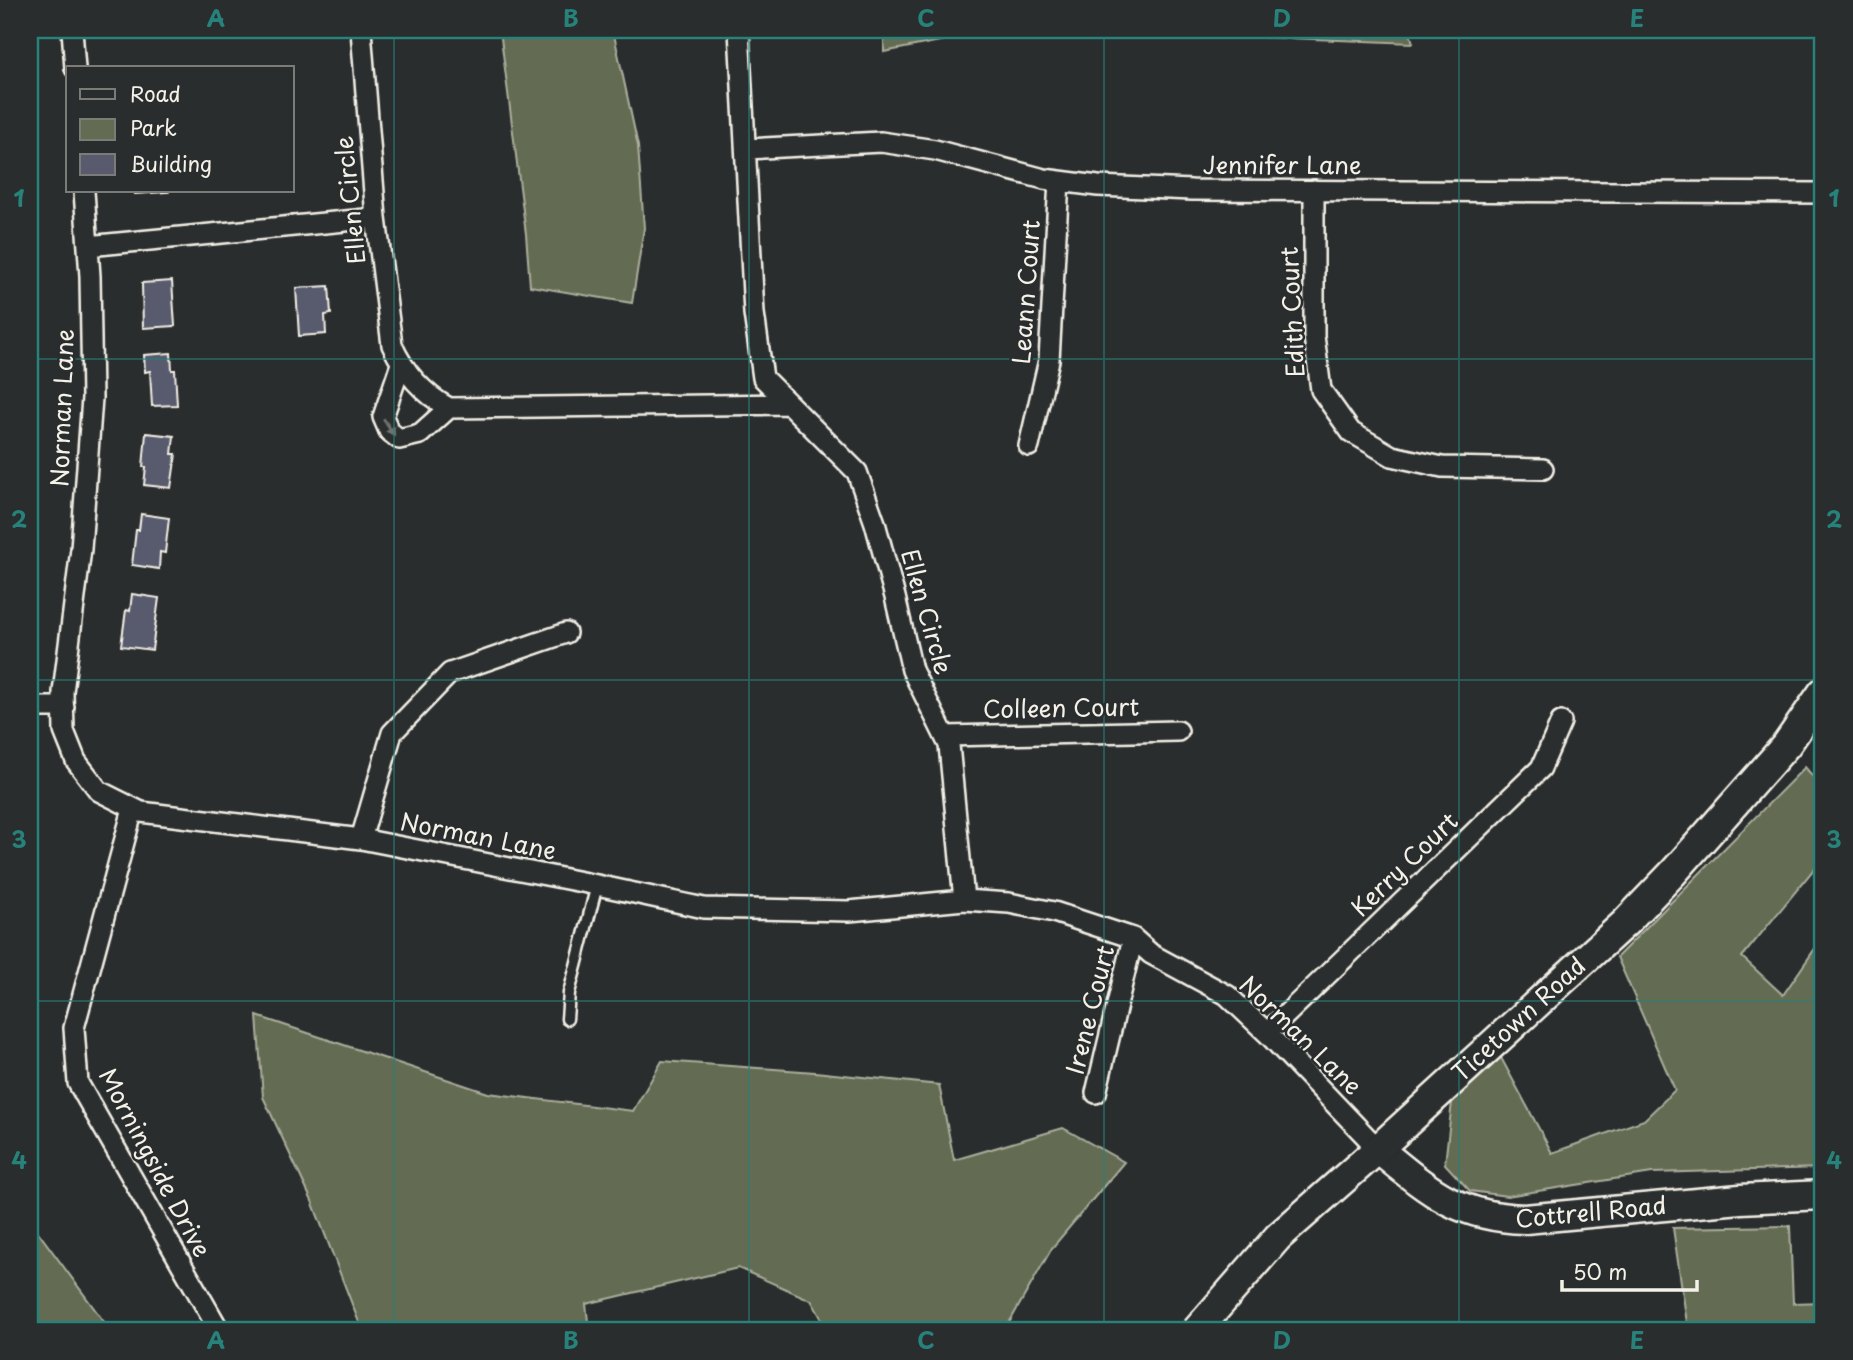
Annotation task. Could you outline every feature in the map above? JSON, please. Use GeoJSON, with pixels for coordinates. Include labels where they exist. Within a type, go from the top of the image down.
{"type":"FeatureCollection","features":[{"type":"Feature","properties":{"kind":"street"},"geometry":{"type":"LineString","coordinates":[[72,30],[75,66]]}},
{"type":"Feature","properties":{"kind":"street","name":"Ellen Circle"},"geometry":{"type":"LineString","coordinates":[[360,30],[376,218],[392,345],[401,364],[432,398],[449,408]]}},
{"type":"Feature","properties":{"kind":"street","name":"Ellen Circle"},"geometry":{"type":"LineString","coordinates":[[739,30],[754,313],[763,379],[858,472],[892,585],[912,670],[949,745],[964,900]]}},
{"type":"Feature","properties":{"kind":"street","name":"Jennifer Lane"},"geometry":{"type":"LineString","coordinates":[[746,149],[881,142],[935,150],[1059,181],[1127,188],[1823,193]]}},
{"type":"Feature","properties":{"kind":"street","name":"Leann Court"},"geometry":{"type":"LineString","coordinates":[[1029,446],[1049,360],[1059,181]]}},
{"type":"Feature","properties":{"kind":"street","name":"Edith Court"},"geometry":{"type":"LineString","coordinates":[[1314,190],[1314,335],[1321,390],[1351,432],[1392,456],[1441,467],[1543,469]]}},
{"type":"Feature","properties":{"kind":"street","name":"Norman Lane"},"geometry":{"type":"LineString","coordinates":[[84,192],[92,398],[81,549],[63,692],[64,731],[76,761],[99,791],[141,813],[361,839],[704,908],[849,911],[964,900],[1009,903],[1054,912],[1133,938],[1151,954],[1227,995],[1378,1149]]}},
{"type":"Feature","properties":{"kind":"street"},"geometry":{"type":"LineString","coordinates":[[88,246],[376,218]]}},
{"type":"Feature","properties":{"kind":"street"},"geometry":{"type":"LineString","coordinates":[[401,364],[383,417],[389,431],[399,439],[420,434],[449,408],[789,404]]}},
{"type":"Feature","properties":{"kind":"street"},"geometry":{"type":"LineString","coordinates":[[361,839],[392,733],[450,673],[566,633]]}},
{"type":"Feature","properties":{"kind":"street","name":"Ticetown Road"},"geometry":{"type":"LineString","coordinates":[[1197,1330],[1278,1237],[1633,915],[1787,744],[1823,692]]}},
{"type":"Feature","properties":{"kind":"street"},"geometry":{"type":"LineString","coordinates":[[30,707],[64,706]]}},
{"type":"Feature","properties":{"kind":"street","name":"Kerry Court"},"geometry":{"type":"LineString","coordinates":[[1267,1033],[1541,768],[1561,722]]}},
{"type":"Feature","properties":{"kind":"street","name":"Colleen Court"},"geometry":{"type":"LineString","coordinates":[[945,736],[1178,731]]}},
{"type":"Feature","properties":{"kind":"street","name":"Morningside Drive"},"geometry":{"type":"LineString","coordinates":[[133,809],[74,1028],[78,1083],[219,1330]]}},
{"type":"Feature","properties":{"kind":"street","name":"Irene Court"},"geometry":{"type":"LineString","coordinates":[[1096,1093],[1133,938]]}},
{"type":"Feature","properties":{"kind":"street","name":"Cottrell Road"},"geometry":{"type":"LineString","coordinates":[[1378,1149],[1432,1193],[1467,1210],[1499,1219],[1525,1219],[1740,1199],[1823,1195]]}},
{"type":"Feature","properties":{"kind":"lane"},"geometry":{"type":"LineString","coordinates":[[567,1019],[569,993],[597,885]]}},
{"type":"Feature","properties":{"kind":"green space"},"geometry":{"type":"Polygon","coordinates":[[[500,30],[613,30],[638,146],[644,228],[632,303],[530,286],[500,30]]]}},
{"type":"Feature","properties":{"kind":"green space"},"geometry":{"type":"Polygon","coordinates":[[[884,30],[996,30],[884,52],[884,30]]]}},
{"type":"Feature","properties":{"kind":"green space"},"geometry":{"type":"Polygon","coordinates":[[[1081,30],[1409,30],[1413,43],[1081,30]]]}},
{"type":"Feature","properties":{"kind":"green space"},"geometry":{"type":"Polygon","coordinates":[[[1805,767],[1823,789],[1823,858],[1742,957],[1783,995],[1823,937],[1823,1168],[1652,1173],[1507,1196],[1470,1191],[1445,1164],[1453,1093],[1498,1052],[1552,1153],[1644,1120],[1675,1090],[1617,957],[1805,767]]]}},
{"type":"Feature","properties":{"kind":"green space"},"geometry":{"type":"Polygon","coordinates":[[[257,1016],[488,1093],[633,1111],[662,1061],[815,1072],[939,1085],[954,1160],[1063,1128],[1124,1162],[1052,1248],[1005,1330],[828,1330],[811,1300],[738,1268],[586,1304],[589,1330],[362,1330],[312,1201],[263,1097],[257,1016]]]}},
{"type":"Feature","properties":{"kind":"green space"},"geometry":{"type":"Polygon","coordinates":[[[30,1221],[110,1330],[30,1330],[30,1221]]]}},
{"type":"Feature","properties":{"kind":"green space"},"geometry":{"type":"Polygon","coordinates":[[[1790,1226],[1793,1303],[1823,1302],[1823,1330],[1688,1330],[1673,1228],[1790,1226]]]}},
{"type":"Feature","properties":{"kind":"building"},"geometry":{"type":"Polygon","coordinates":[[[124,30],[156,30],[156,35],[124,37],[124,30]]]}},
{"type":"Feature","properties":{"kind":"building"},"geometry":{"type":"Polygon","coordinates":[[[134,192],[168,192],[135,194],[134,192]]]}},
{"type":"Feature","properties":{"kind":"building"},"geometry":{"type":"Polygon","coordinates":[[[172,281],[175,326],[143,328],[142,283],[172,281]]]}},
{"type":"Feature","properties":{"kind":"building"},"geometry":{"type":"Polygon","coordinates":[[[329,286],[331,314],[325,315],[326,334],[299,336],[296,288],[329,286]]]}},
{"type":"Feature","properties":{"kind":"building"},"geometry":{"type":"Polygon","coordinates":[[[171,353],[177,405],[152,406],[150,371],[145,372],[144,355],[171,353]]]}},
{"type":"Feature","properties":{"kind":"building"},"geometry":{"type":"Polygon","coordinates":[[[146,433],[174,436],[172,454],[176,454],[171,488],[144,485],[146,433]]]}},
{"type":"Feature","properties":{"kind":"building"},"geometry":{"type":"Polygon","coordinates":[[[141,514],[169,518],[165,553],[160,552],[159,569],[132,565],[136,530],[139,530],[141,514]]]}},
{"type":"Feature","properties":{"kind":"building"},"geometry":{"type":"Polygon","coordinates":[[[132,594],[159,598],[152,650],[121,646],[126,610],[130,611],[132,594]]]}}]}
